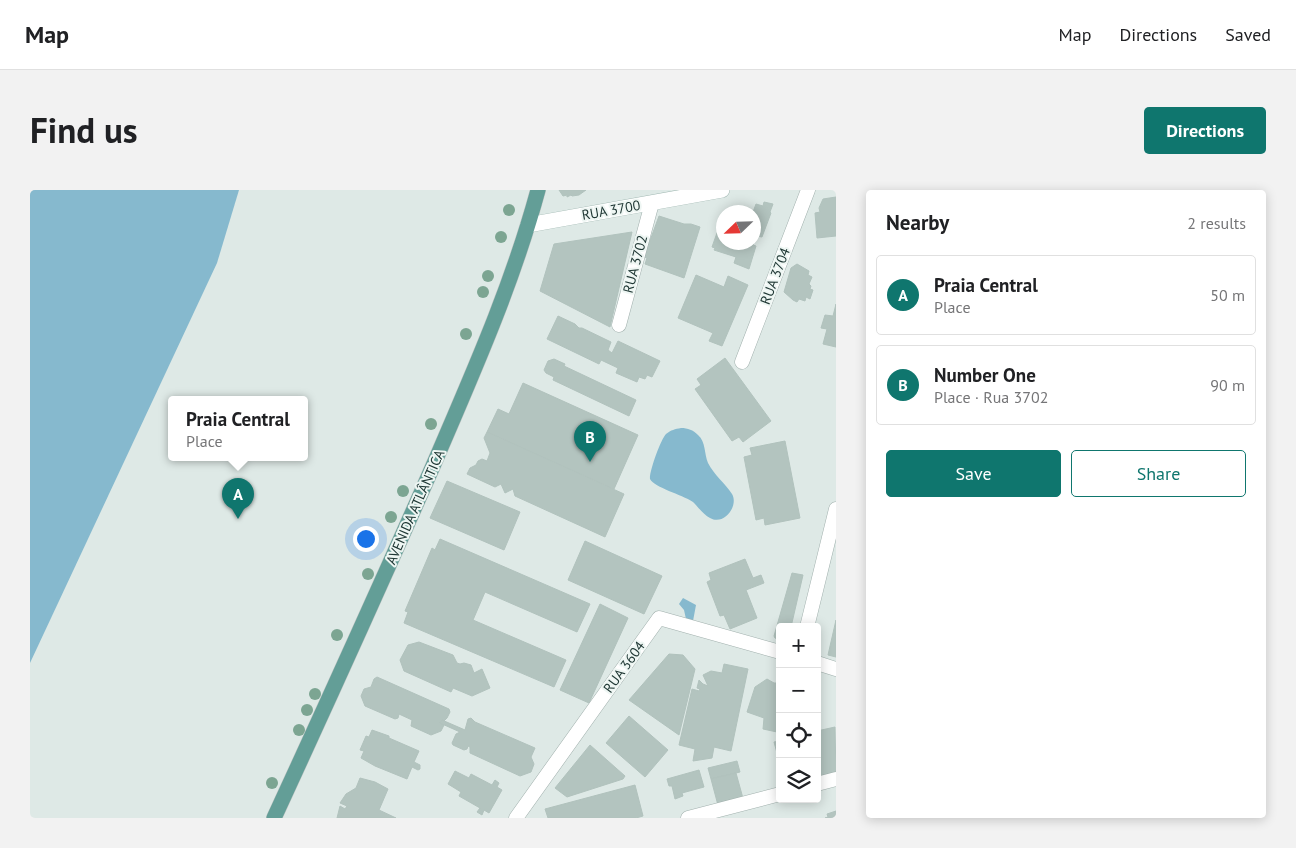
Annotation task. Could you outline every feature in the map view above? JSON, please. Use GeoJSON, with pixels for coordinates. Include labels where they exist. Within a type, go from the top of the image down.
{"type":"FeatureCollection","features":[{"type":"Feature","properties":{"kind":"main road","name":"AVENIDA ATLÂNTICA"},"geometry":{"type":"LineString","coordinates":[[274,818],[391,563],[471,380],[494,324],[538,190]]}},
{"type":"Feature","properties":{"kind":"main road","name":"RUA 3700"},"geometry":{"type":"LineString","coordinates":[[528,225],[722,190]]}},
{"type":"Feature","properties":{"kind":"street","name":"RUA 3704"},"geometry":{"type":"LineString","coordinates":[[742,362],[808,190]]}},
{"type":"Feature","properties":{"kind":"street","name":"RUA 3702"},"geometry":{"type":"LineString","coordinates":[[619,325],[652,203]]}},
{"type":"Feature","properties":{"kind":"street"},"geometry":{"type":"LineString","coordinates":[[808,623],[836,509]]}},
{"type":"Feature","properties":{"kind":"street","name":"RUA 3604"},"geometry":{"type":"LineString","coordinates":[[516,818],[659,618],[776,651]]}},
{"type":"Feature","properties":{"kind":"street"},"geometry":{"type":"LineString","coordinates":[[821,664],[836,669]]}},
{"type":"Feature","properties":{"kind":"street"},"geometry":{"type":"LineString","coordinates":[[821,783],[836,779]]}},
{"type":"Feature","properties":{"kind":"street"},"geometry":{"type":"LineString","coordinates":[[688,818],[776,795]]}},
{"type":"Feature","properties":{"kind":"water"},"geometry":{"type":"Polygon","coordinates":[[[30,190],[239,190],[217,263],[30,663],[30,190]]]}},
{"type":"Feature","properties":{"kind":"water"},"geometry":{"type":"Polygon","coordinates":[[[681,428],[696,433],[701,438],[708,463],[732,494],[734,499],[732,509],[725,517],[715,520],[710,518],[693,502],[657,485],[650,479],[653,463],[664,437],[675,429],[681,428]]]}},
{"type":"Feature","properties":{"kind":"water"},"geometry":{"type":"Polygon","coordinates":[[[683,598],[696,605],[693,621],[686,619],[684,610],[679,604],[683,598]]]}},
{"type":"Feature","properties":{"kind":"building"},"geometry":{"type":"Polygon","coordinates":[[[559,190],[586,190],[579,195],[567,197],[567,195],[563,196],[559,190]]]}},
{"type":"Feature","properties":{"kind":"building"},"geometry":{"type":"Polygon","coordinates":[[[836,197],[836,236],[817,238],[815,213],[820,212],[819,208],[823,199],[836,197]]]}},
{"type":"Feature","properties":{"kind":"building"},"geometry":{"type":"Polygon","coordinates":[[[764,202],[773,204],[762,237],[761,205],[763,206],[764,202]]]}},
{"type":"Feature","properties":{"kind":"building"},"geometry":{"type":"Polygon","coordinates":[[[659,216],[700,227],[684,278],[645,264],[647,258],[644,257],[659,216]]]}},
{"type":"Feature","properties":{"kind":"building"},"geometry":{"type":"Polygon","coordinates":[[[632,232],[610,327],[540,291],[554,244],[632,232]]]}},
{"type":"Feature","properties":{"kind":"building"},"geometry":{"type":"Polygon","coordinates":[[[716,236],[716,250],[755,250],[749,269],[734,263],[736,257],[714,250],[715,248],[712,247],[716,236]]]}},
{"type":"Feature","properties":{"kind":"building"},"geometry":{"type":"Polygon","coordinates":[[[797,264],[809,271],[808,275],[812,277],[809,284],[811,286],[810,289],[813,290],[810,299],[806,297],[805,301],[799,299],[797,302],[784,292],[791,268],[797,264]]]}},
{"type":"Feature","properties":{"kind":"building"},"geometry":{"type":"Polygon","coordinates":[[[696,275],[724,287],[728,276],[748,285],[722,346],[709,341],[713,333],[678,318],[696,275]]]}},
{"type":"Feature","properties":{"kind":"building"},"geometry":{"type":"Polygon","coordinates":[[[836,304],[836,347],[823,344],[827,329],[821,328],[825,315],[833,316],[836,304]]]}},
{"type":"Feature","properties":{"kind":"building"},"geometry":{"type":"Polygon","coordinates":[[[558,316],[579,328],[611,342],[608,350],[612,353],[618,341],[660,361],[652,377],[647,375],[645,379],[639,377],[637,382],[616,373],[618,368],[601,360],[599,364],[547,339],[558,316]]]}},
{"type":"Feature","properties":{"kind":"building"},"geometry":{"type":"Polygon","coordinates":[[[725,358],[771,421],[743,442],[739,437],[732,441],[695,389],[701,385],[697,379],[725,358]]]}},
{"type":"Feature","properties":{"kind":"building"},"geometry":{"type":"Polygon","coordinates":[[[554,359],[565,364],[564,366],[636,400],[629,416],[553,380],[554,377],[544,370],[548,361],[554,359]]]}},
{"type":"Feature","properties":{"kind":"building"},"geometry":{"type":"Polygon","coordinates":[[[523,383],[638,435],[614,489],[487,432],[498,409],[509,414],[523,383]]]}},
{"type":"Feature","properties":{"kind":"building"},"geometry":{"type":"Polygon","coordinates":[[[487,432],[624,494],[605,537],[515,496],[513,489],[505,493],[501,484],[495,487],[467,474],[470,468],[476,465],[478,461],[482,459],[487,461],[490,453],[484,438],[487,432]]]}},
{"type":"Feature","properties":{"kind":"building"},"geometry":{"type":"Polygon","coordinates":[[[785,441],[800,518],[765,525],[764,518],[756,520],[744,457],[752,455],[750,448],[785,441]]]}},
{"type":"Feature","properties":{"kind":"building"},"geometry":{"type":"Polygon","coordinates":[[[447,481],[520,512],[504,550],[430,518],[447,481]]]}},
{"type":"Feature","properties":{"kind":"building"},"geometry":{"type":"Polygon","coordinates":[[[440,539],[590,604],[577,632],[485,592],[473,620],[566,660],[554,687],[404,623],[408,612],[405,611],[432,548],[435,550],[440,539]]]}},
{"type":"Feature","properties":{"kind":"building"},"geometry":{"type":"Polygon","coordinates":[[[585,541],[662,576],[644,614],[568,580],[585,541]]]}},
{"type":"Feature","properties":{"kind":"building"},"geometry":{"type":"Polygon","coordinates":[[[745,559],[753,578],[761,575],[764,583],[746,590],[757,618],[730,629],[724,615],[720,616],[707,582],[711,580],[709,573],[745,559]]]}},
{"type":"Feature","properties":{"kind":"building"},"geometry":{"type":"Polygon","coordinates":[[[792,573],[803,575],[792,623],[778,623],[792,573]]]}},
{"type":"Feature","properties":{"kind":"building"},"geometry":{"type":"Polygon","coordinates":[[[600,604],[628,618],[589,703],[560,690],[600,604]]]}},
{"type":"Feature","properties":{"kind":"building"},"geometry":{"type":"Polygon","coordinates":[[[836,620],[836,657],[828,655],[836,620]]]}},
{"type":"Feature","properties":{"kind":"building"},"geometry":{"type":"Polygon","coordinates":[[[419,642],[453,655],[457,663],[471,665],[474,673],[482,669],[490,688],[472,696],[453,688],[451,692],[404,671],[400,660],[408,645],[419,642]]]}},
{"type":"Feature","properties":{"kind":"building"},"geometry":{"type":"Polygon","coordinates":[[[669,654],[683,655],[695,669],[679,735],[629,700],[669,654]]]}},
{"type":"Feature","properties":{"kind":"building"},"geometry":{"type":"Polygon","coordinates":[[[724,664],[748,669],[731,751],[714,747],[712,758],[693,761],[695,749],[679,745],[692,689],[699,691],[700,689],[697,688],[699,680],[708,686],[703,675],[711,671],[722,673],[724,664]]]}},
{"type":"Feature","properties":{"kind":"building"},"geometry":{"type":"Polygon","coordinates":[[[377,677],[449,709],[450,712],[447,718],[440,723],[444,725],[441,731],[431,735],[411,726],[412,720],[399,714],[398,718],[395,719],[365,706],[361,696],[364,689],[371,687],[374,679],[377,677]]]}},
{"type":"Feature","properties":{"kind":"building"},"geometry":{"type":"Polygon","coordinates":[[[767,679],[776,683],[776,732],[763,729],[764,718],[747,712],[755,687],[767,679]]]}},
{"type":"Feature","properties":{"kind":"building"},"geometry":{"type":"Polygon","coordinates":[[[629,716],[668,750],[645,777],[606,743],[629,716]]]}},
{"type":"Feature","properties":{"kind":"building"},"geometry":{"type":"Polygon","coordinates":[[[471,718],[475,722],[535,748],[531,757],[534,764],[531,772],[520,776],[470,753],[470,747],[468,746],[464,750],[453,745],[456,734],[460,732],[440,723],[442,720],[465,730],[468,719],[471,718]]]}},
{"type":"Feature","properties":{"kind":"building"},"geometry":{"type":"Polygon","coordinates":[[[835,727],[836,775],[821,779],[821,758],[821,730],[835,727]]]}},
{"type":"Feature","properties":{"kind":"building"},"geometry":{"type":"Polygon","coordinates":[[[372,730],[419,751],[414,762],[420,765],[420,769],[412,767],[407,779],[361,758],[364,751],[360,750],[366,736],[369,737],[372,730]]]}},
{"type":"Feature","properties":{"kind":"building"},"geometry":{"type":"Polygon","coordinates":[[[590,745],[625,776],[623,779],[567,797],[555,788],[590,745]]]}},
{"type":"Feature","properties":{"kind":"building"},"geometry":{"type":"Polygon","coordinates":[[[737,761],[740,772],[711,779],[708,768],[737,761]]]}},
{"type":"Feature","properties":{"kind":"building"},"geometry":{"type":"Polygon","coordinates":[[[699,770],[704,787],[682,793],[683,796],[675,799],[672,786],[669,786],[667,779],[699,770]]]}},
{"type":"Feature","properties":{"kind":"building"},"geometry":{"type":"Polygon","coordinates":[[[455,771],[469,778],[471,774],[492,785],[495,780],[499,783],[497,787],[502,790],[489,813],[484,810],[482,815],[477,812],[480,808],[459,796],[461,792],[448,784],[455,771]]]}},
{"type":"Feature","properties":{"kind":"building"},"geometry":{"type":"Polygon","coordinates":[[[736,773],[744,802],[719,809],[711,779],[736,773]]]}},
{"type":"Feature","properties":{"kind":"building"},"geometry":{"type":"Polygon","coordinates":[[[360,778],[375,782],[388,789],[379,810],[396,818],[337,818],[340,806],[345,809],[347,806],[340,803],[346,794],[356,788],[360,778]]]}},
{"type":"Feature","properties":{"kind":"building"},"geometry":{"type":"Polygon","coordinates":[[[635,785],[643,816],[636,818],[548,818],[545,809],[635,785]]]}},
{"type":"Feature","properties":{"kind":"building"},"geometry":{"type":"Polygon","coordinates":[[[836,811],[836,818],[825,818],[828,817],[827,814],[836,811]]]}},
{"type":"Feature","properties":{"kind":"place","name":"Number One"},"geometry":{"type":"Point","coordinates":[590,462]}},
{"type":"Feature","properties":{"kind":"place","name":"Praia Central"},"geometry":{"type":"Point","coordinates":[238,519]}}]}
